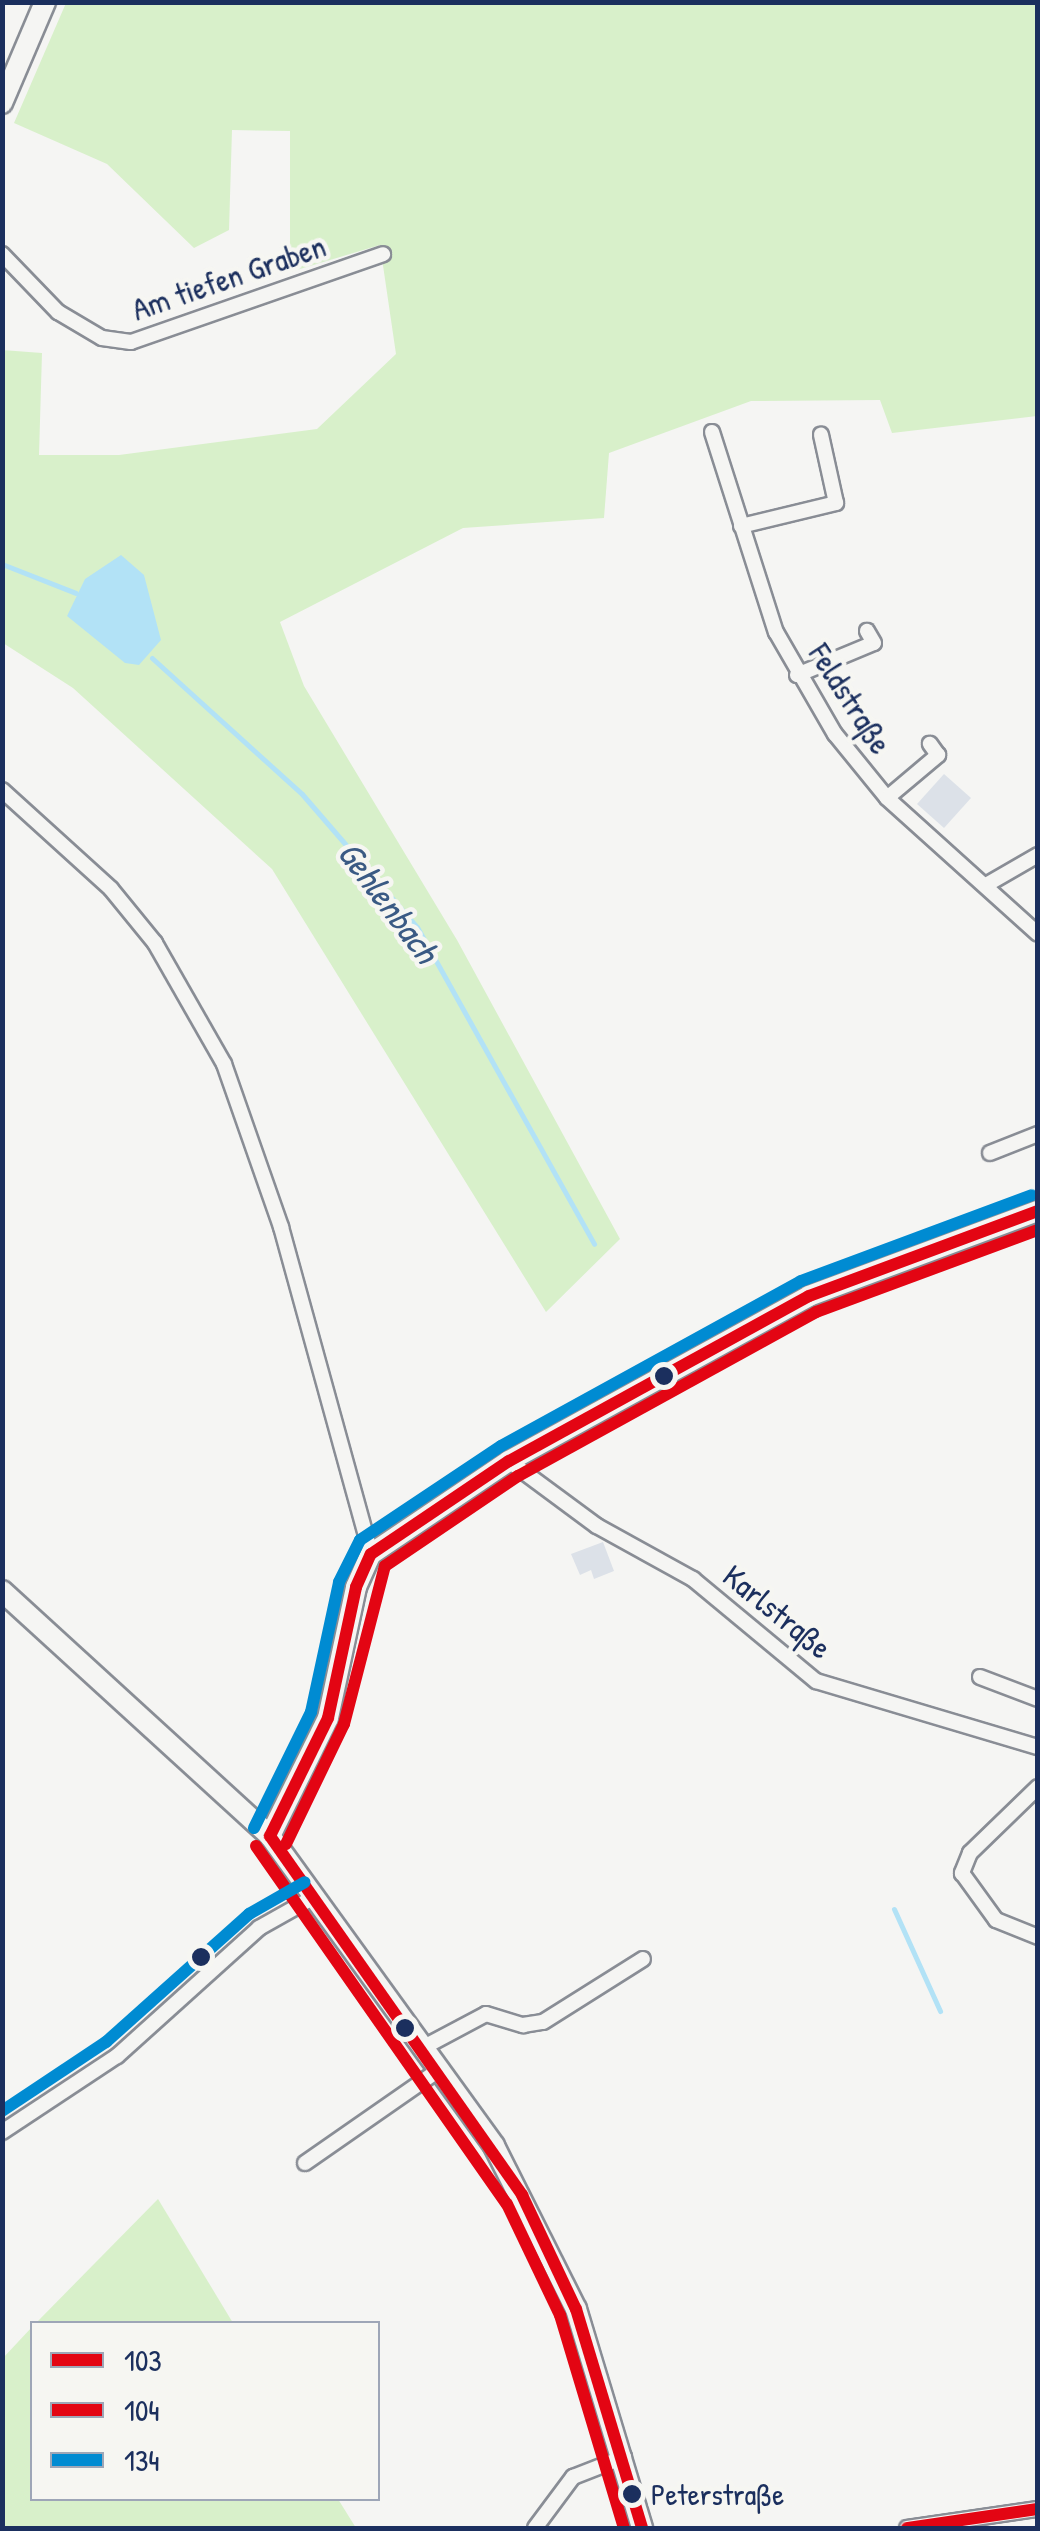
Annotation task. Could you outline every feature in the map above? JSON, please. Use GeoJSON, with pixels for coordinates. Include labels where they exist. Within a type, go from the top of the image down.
{"type":"FeatureCollection","features":[{"type":"Feature","properties":{"kind":"main road"},"geometry":{"type":"LineString","coordinates":[[2,102],[45,2]]}},
{"type":"Feature","properties":{"kind":"main road"},"geometry":{"type":"LineString","coordinates":[[270,1836],[328,1718],[356,1587],[371,1554],[509,1461],[809,1296],[1038,1211]]}},
{"type":"Feature","properties":{"kind":"main road"},"geometry":{"type":"LineString","coordinates":[[2,1591],[270,1836],[494,2146],[549,2250],[624,2457],[642,2528]]}},
{"type":"Feature","properties":{"kind":"street","name":"Am tiefen Graben"},"geometry":{"type":"LineString","coordinates":[[2,254],[58,312],[102,338],[130,342],[383,254]]}},
{"type":"Feature","properties":{"kind":"street","name":"Feldstraße"},"geometry":{"type":"LineString","coordinates":[[712,432],[741,526],[797,675],[888,798],[1038,934]]}},
{"type":"Feature","properties":{"kind":"street"},"geometry":{"type":"LineString","coordinates":[[741,526],[836,502],[821,435]]}},
{"type":"Feature","properties":{"kind":"street"},"geometry":{"type":"LineString","coordinates":[[797,675],[874,643],[868,630]]}},
{"type":"Feature","properties":{"kind":"street"},"geometry":{"type":"LineString","coordinates":[[888,798],[938,755],[930,744]]}},
{"type":"Feature","properties":{"kind":"street"},"geometry":{"type":"LineString","coordinates":[[2,790],[111,889],[156,943],[224,1064],[281,1228],[371,1554]]}},
{"type":"Feature","properties":{"kind":"street"},"geometry":{"type":"LineString","coordinates":[[986,885],[1038,855]]}},
{"type":"Feature","properties":{"kind":"street"},"geometry":{"type":"LineString","coordinates":[[990,1153],[1038,1134]]}},
{"type":"Feature","properties":{"kind":"street","name":"Karlstraße"},"geometry":{"type":"LineString","coordinates":[[509,1461],[584,1518],[693,1579],[816,1681],[1038,1747]]}},
{"type":"Feature","properties":{"kind":"street"},"geometry":{"type":"LineString","coordinates":[[980,1677],[1038,1699]]}},
{"type":"Feature","properties":{"kind":"street"},"geometry":{"type":"LineString","coordinates":[[1038,1787],[970,1853],[962,1873],[996,1920],[1038,1937]]}},
{"type":"Feature","properties":{"kind":"street"},"geometry":{"type":"LineString","coordinates":[[2,2132],[117,2056],[259,1928],[314,1897]]}},
{"type":"Feature","properties":{"kind":"street"},"geometry":{"type":"LineString","coordinates":[[424,2047],[486,2014],[524,2026],[543,2022],[643,1958]]}},
{"type":"Feature","properties":{"kind":"street"},"geometry":{"type":"LineString","coordinates":[[305,2163],[440,2070]]}},
{"type":"Feature","properties":{"kind":"street"},"geometry":{"type":"LineString","coordinates":[[535,2528],[573,2477],[624,2457]]}},
{"type":"Feature","properties":{"kind":"street"},"geometry":{"type":"LineString","coordinates":[[908,2528],[1038,2509]]}},
{"type":"Feature","properties":{"kind":"green space"},"geometry":{"type":"Polygon","coordinates":[[[66,3],[1037,3],[1037,416],[892,433],[880,400],[751,401],[609,453],[604,518],[463,528],[280,622],[304,686],[457,940],[620,1239],[546,1312],[272,869],[73,688],[3,643],[2,350],[42,353],[39,455],[119,455],[317,429],[396,354],[380,245],[290,272],[290,131],[232,130],[229,230],[194,248],[107,164],[14,123],[66,3]]]}},
{"type":"Feature","properties":{"kind":"green space"},"geometry":{"type":"Polygon","coordinates":[[[158,2199],[232,2321],[38,2321],[158,2199]]]}},
{"type":"Feature","properties":{"kind":"green space"},"geometry":{"type":"Polygon","coordinates":[[[30,2329],[30,2501],[339,2501],[356,2528],[3,2528],[3,2358],[30,2329]]]}},
{"type":"Feature","properties":{"kind":"water"},"geometry":{"type":"Polygon","coordinates":[[[121,555],[144,575],[161,640],[139,665],[125,663],[67,616],[85,579],[121,555]]]}},
{"type":"Feature","properties":{"kind":"building"},"geometry":{"type":"Polygon","coordinates":[[[944,774],[971,798],[944,828],[917,804],[944,774]]]}},
{"type":"Feature","properties":{"kind":"building"},"geometry":{"type":"Polygon","coordinates":[[[603,1542],[614,1571],[594,1579],[591,1570],[580,1575],[571,1554],[603,1542]]]}},
{"type":"Feature","properties":{"kind":"waterway","name":"Gehlenbach"},"geometry":{"type":"LineString","coordinates":[[2,564],[76,593]]}},
{"type":"Feature","properties":{"kind":"waterway","name":"Gehlenbach"},"geometry":{"type":"LineString","coordinates":[[152,658],[302,794],[417,927],[594,1244]]}},
{"type":"Feature","properties":{"kind":"waterway","name":"Gehlenbach"},"geometry":{"type":"LineString","coordinates":[[894,1909],[940,2011]]}},
{"type":"Feature","properties":{"kind":"transit line","name":"134"},"geometry":{"type":"LineString","coordinates":[[254,1828],[311,1712],[339,1582],[360,1540],[501,1446],[801,1281],[1032,1195]]}},
{"type":"Feature","properties":{"kind":"transit line","name":"103"},"geometry":{"type":"LineString","coordinates":[[270,1836],[328,1718],[356,1587],[371,1554],[509,1461],[809,1296],[1038,1211]]}},
{"type":"Feature","properties":{"kind":"transit line","name":"104"},"geometry":{"type":"LineString","coordinates":[[286,1844],[344,1724],[385,1566],[518,1476],[816,1312],[1038,1230]]}},
{"type":"Feature","properties":{"kind":"transit line","name":"103"},"geometry":{"type":"LineString","coordinates":[[270,1836],[522,2195],[576,2309],[642,2528]]}},
{"type":"Feature","properties":{"kind":"transit line","name":"104"},"geometry":{"type":"LineString","coordinates":[[256,1846],[507,2204],[560,2315],[624,2528]]}},
{"type":"Feature","properties":{"kind":"transit line","name":"134"},"geometry":{"type":"LineString","coordinates":[[2,2111],[106,2042],[249,1914],[305,1882]]}},
{"type":"Feature","properties":{"kind":"transit line","name":"103"},"geometry":{"type":"LineString","coordinates":[[907,2528],[1038,2509]]}},
{"type":"Feature","properties":{"kind":"place","name":"Peterstraße"},"geometry":{"type":"Point","coordinates":[632,2494]}}]}
